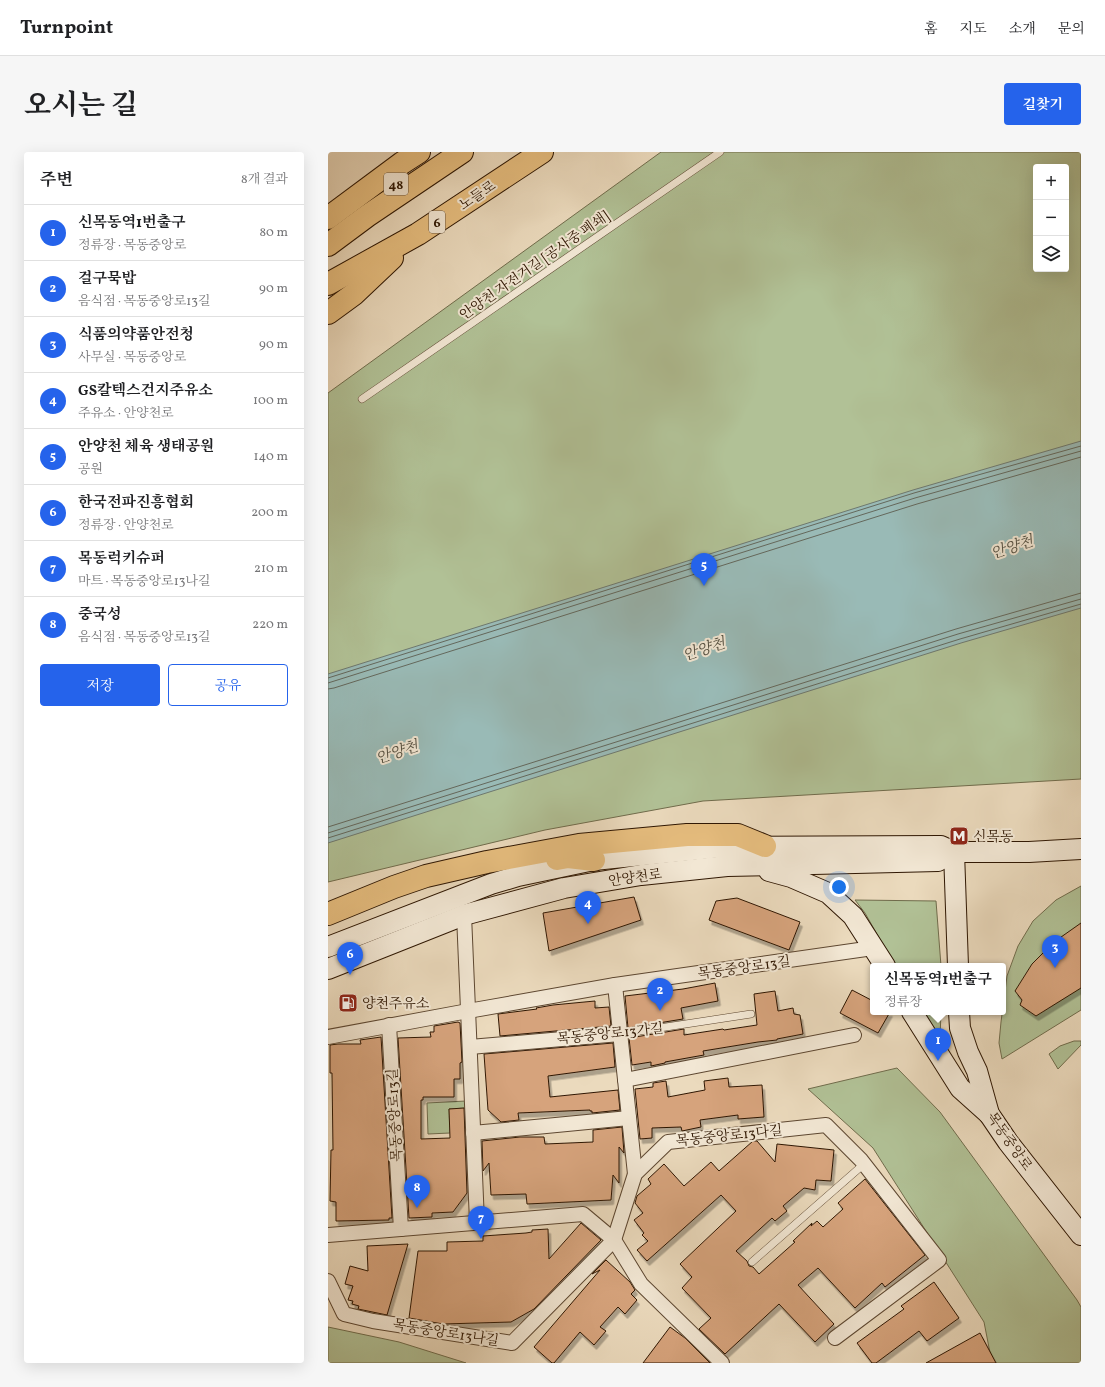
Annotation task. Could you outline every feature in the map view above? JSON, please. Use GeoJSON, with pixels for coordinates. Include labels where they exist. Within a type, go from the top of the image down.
{"type":"FeatureCollection","features":[{"type":"Feature","properties":{"kind":"main road"},"geometry":{"type":"LineString","coordinates":[[328,218],[419,152]]}},
{"type":"Feature","properties":{"kind":"main road","name":"48"},"geometry":{"type":"LineString","coordinates":[[367,216],[425,152]]}},
{"type":"Feature","properties":{"kind":"main road"},"geometry":{"type":"LineString","coordinates":[[328,245],[367,216],[462,152]]}},
{"type":"Feature","properties":{"kind":"main road","name":"노들로"},"geometry":{"type":"LineString","coordinates":[[328,284],[418,234],[542,152]]}},
{"type":"Feature","properties":{"kind":"main road"},"geometry":{"type":"LineString","coordinates":[[328,313],[354,294],[418,234]]}},
{"type":"Feature","properties":{"kind":"main road"},"geometry":{"type":"LineString","coordinates":[[328,914],[394,887],[426,876],[487,862],[579,845],[687,835],[738,835],[765,846]]}},
{"type":"Feature","properties":{"kind":"main road","name":"안양천로"},"geometry":{"type":"LineString","coordinates":[[328,947],[491,884],[518,876],[594,860],[721,846],[940,846],[954,852],[1029,852],[1081,849]]}},
{"type":"Feature","properties":{"kind":"main road"},"geometry":{"type":"LineString","coordinates":[[954,852],[958,963]]}},
{"type":"Feature","properties":{"kind":"main road","name":"안양천로"},"geometry":{"type":"LineString","coordinates":[[328,970],[464,915],[564,888],[633,876],[727,866],[938,861],[954,852]]}},
{"type":"Feature","properties":{"kind":"main road"},"geometry":{"type":"LineString","coordinates":[[328,926],[415,891],[449,880],[499,867],[568,857],[594,860]]}},
{"type":"Feature","properties":{"kind":"main road"},"geometry":{"type":"LineString","coordinates":[[749,866],[791,877],[828,893],[853,916],[883,963]]}},
{"type":"Feature","properties":{"kind":"main road"},"geometry":{"type":"LineString","coordinates":[[914,1015],[960,1088],[989,1114]]}},
{"type":"Feature","properties":{"kind":"main road","name":"목동중앙로"},"geometry":{"type":"LineString","coordinates":[[959,1015],[960,1028],[968,1052],[977,1071],[989,1114],[1008,1142],[1081,1235]]}},
{"type":"Feature","properties":{"kind":"street"},"geometry":{"type":"LineString","coordinates":[[464,915],[477,1222]]}},
{"type":"Feature","properties":{"kind":"street","name":"목동중앙로13길"},"geometry":{"type":"LineString","coordinates":[[328,1037],[615,986],[873,948]]}},
{"type":"Feature","properties":{"kind":"street"},"geometry":{"type":"LineString","coordinates":[[615,986],[635,1174]]}},
{"type":"Feature","properties":{"kind":"street","name":"목동중앙로13길"},"geometry":{"type":"LineString","coordinates":[[389,1025],[400,1229]]}},
{"type":"Feature","properties":{"kind":"street","name":"목동중앙로13가길"},"geometry":{"type":"LineString","coordinates":[[470,1047],[620,1034]]}},
{"type":"Feature","properties":{"kind":"street"},"geometry":{"type":"LineString","coordinates":[[625,1080],[854,1035]]}},
{"type":"Feature","properties":{"kind":"street"},"geometry":{"type":"LineString","coordinates":[[473,1133],[629,1118]]}},
{"type":"Feature","properties":{"kind":"street","name":"목동중앙로13다길"},"geometry":{"type":"LineString","coordinates":[[614,1240],[635,1174],[668,1142],[826,1125],[864,1164],[939,1260],[835,1338]]}},
{"type":"Feature","properties":{"kind":"street"},"geometry":{"type":"LineString","coordinates":[[328,1235],[583,1214],[614,1240],[642,1284],[722,1363]]}},
{"type":"Feature","properties":{"kind":"street","name":"목동중앙로13나길"},"geometry":{"type":"LineString","coordinates":[[328,1281],[344,1314],[373,1321],[512,1343],[614,1240]]}},
{"type":"Feature","properties":{"kind":"lane","name":"안양천 자전거길 [공사중 폐쇄]"},"geometry":{"type":"LineString","coordinates":[[362,399],[720,152]]}},
{"type":"Feature","properties":{"kind":"lane","name":"목동중앙로13가길"},"geometry":{"type":"LineString","coordinates":[[620,1034],[750,1014]]}},
{"type":"Feature","properties":{"kind":"lane"},"geometry":{"type":"LineString","coordinates":[[752,1262],[864,1164]]}},
{"type":"Feature","properties":{"kind":"green space"},"geometry":{"type":"Polygon","coordinates":[[[661,152],[1081,152],[1081,779],[703,801],[545,830],[328,882],[328,393],[661,152]]]}},
{"type":"Feature","properties":{"kind":"green space"},"geometry":{"type":"Polygon","coordinates":[[[1081,886],[1081,1010],[1002,1059],[999,1043],[1002,1015],[1006,1015],[1007,976],[1018,946],[1033,921],[1056,900],[1081,886]]]}},
{"type":"Feature","properties":{"kind":"green space"},"geometry":{"type":"Polygon","coordinates":[[[855,900],[936,901],[941,963],[893,963],[865,913],[855,900]]]}},
{"type":"Feature","properties":{"kind":"green space"},"geometry":{"type":"Polygon","coordinates":[[[924,1015],[941,1015],[940,1038],[924,1015]]]}},
{"type":"Feature","properties":{"kind":"green space"},"geometry":{"type":"Polygon","coordinates":[[[1074,1041],[1081,1041],[1081,1045],[1058,1069],[1049,1054],[1060,1046],[1074,1041]]]}},
{"type":"Feature","properties":{"kind":"green space"},"geometry":{"type":"Polygon","coordinates":[[[897,1068],[940,1112],[1077,1300],[1081,1307],[1081,1363],[992,1363],[984,1322],[873,1148],[808,1089],[897,1068]]]}},
{"type":"Feature","properties":{"kind":"green space"},"geometry":{"type":"Polygon","coordinates":[[[466,1101],[467,1108],[449,1109],[450,1133],[428,1134],[427,1103],[466,1101]]]}},
{"type":"Feature","properties":{"kind":"green space"},"geometry":{"type":"Polygon","coordinates":[[[328,1327],[399,1342],[466,1363],[328,1363],[328,1327]]]}},
{"type":"Feature","properties":{"kind":"water","name":"안양천"},"geometry":{"type":"Polygon","coordinates":[[[1081,441],[1081,608],[961,643],[328,843],[328,674],[913,490],[1081,441]]]}},
{"type":"Feature","properties":{"kind":"building"},"geometry":{"type":"Polygon","coordinates":[[[634,897],[641,920],[549,951],[543,913],[634,897]]]}},
{"type":"Feature","properties":{"kind":"building"},"geometry":{"type":"Polygon","coordinates":[[[737,898],[800,922],[789,950],[709,920],[716,901],[737,898]]]}},
{"type":"Feature","properties":{"kind":"building"},"geometry":{"type":"Polygon","coordinates":[[[1081,923],[1081,988],[1036,1016],[1020,1005],[1022,1000],[1015,991],[1032,964],[1054,942],[1081,923]]]}},
{"type":"Feature","properties":{"kind":"building"},"geometry":{"type":"Polygon","coordinates":[[[715,983],[718,1001],[681,1008],[683,1019],[628,1028],[625,996],[683,989],[715,983]]]}},
{"type":"Feature","properties":{"kind":"building"},"geometry":{"type":"Polygon","coordinates":[[[852,990],[870,999],[870,1015],[888,1015],[878,1033],[840,1013],[852,990]]]}},
{"type":"Feature","properties":{"kind":"building"},"geometry":{"type":"Polygon","coordinates":[[[775,991],[778,1011],[793,1008],[794,1014],[800,1015],[803,1034],[777,1040],[703,1051],[704,1055],[651,1066],[651,1062],[632,1065],[629,1038],[684,1029],[684,1035],[757,1025],[754,994],[775,991]]]}},
{"type":"Feature","properties":{"kind":"building"},"geometry":{"type":"Polygon","coordinates":[[[595,1001],[595,1008],[609,1007],[611,1026],[500,1036],[498,1014],[537,1009],[536,1008],[553,1005],[595,1001]]]}},
{"type":"Feature","properties":{"kind":"building"},"geometry":{"type":"Polygon","coordinates":[[[458,1022],[460,1023],[462,1062],[460,1063],[460,1079],[454,1079],[454,1097],[423,1097],[423,1100],[421,1100],[421,1139],[450,1138],[449,1109],[464,1108],[467,1193],[453,1212],[432,1213],[432,1217],[409,1218],[398,1038],[431,1037],[430,1032],[434,1032],[434,1026],[458,1022]]]}},
{"type":"Feature","properties":{"kind":"building"},"geometry":{"type":"Polygon","coordinates":[[[381,1037],[392,1218],[389,1218],[389,1220],[336,1221],[336,1202],[330,1201],[331,1150],[333,1150],[330,1045],[361,1044],[360,1040],[381,1037]]]}},
{"type":"Feature","properties":{"kind":"building"},"geometry":{"type":"Polygon","coordinates":[[[613,1043],[615,1067],[548,1076],[550,1097],[618,1090],[620,1110],[592,1113],[590,1110],[518,1113],[519,1120],[501,1122],[488,1110],[484,1054],[613,1043]]]}},
{"type":"Feature","properties":{"kind":"building"},"geometry":{"type":"Polygon","coordinates":[[[728,1078],[729,1087],[762,1085],[764,1117],[738,1119],[738,1115],[700,1120],[701,1127],[682,1131],[681,1127],[652,1128],[652,1138],[640,1139],[635,1089],[653,1087],[653,1083],[666,1081],[668,1097],[705,1090],[704,1081],[728,1078]]]}},
{"type":"Feature","properties":{"kind":"building"},"geometry":{"type":"Polygon","coordinates":[[[622,1127],[624,1153],[619,1147],[619,1183],[613,1175],[611,1200],[527,1204],[526,1194],[491,1195],[489,1163],[483,1171],[482,1141],[520,1137],[544,1137],[545,1144],[593,1142],[593,1130],[622,1127]]]}},
{"type":"Feature","properties":{"kind":"building"},"geometry":{"type":"Polygon","coordinates":[[[753,1141],[757,1141],[775,1162],[777,1144],[834,1150],[831,1181],[816,1180],[815,1190],[804,1188],[783,1206],[787,1211],[775,1221],[772,1218],[736,1251],[747,1261],[749,1266],[753,1267],[759,1274],[795,1242],[793,1241],[812,1223],[811,1226],[817,1221],[823,1227],[843,1209],[838,1203],[865,1179],[925,1255],[885,1287],[882,1283],[855,1308],[818,1268],[798,1285],[834,1324],[815,1342],[779,1304],[725,1354],[699,1329],[711,1318],[682,1288],[692,1277],[680,1264],[736,1211],[721,1195],[647,1261],[637,1250],[648,1241],[642,1235],[644,1233],[634,1220],[643,1213],[635,1203],[637,1196],[651,1184],[648,1179],[664,1164],[684,1186],[711,1162],[719,1171],[753,1141]]]}},
{"type":"Feature","properties":{"kind":"building"},"geometry":{"type":"Polygon","coordinates":[[[581,1223],[601,1240],[534,1309],[511,1322],[443,1324],[409,1318],[418,1251],[447,1251],[447,1242],[483,1241],[483,1236],[526,1233],[532,1232],[532,1230],[548,1229],[549,1259],[581,1223]]]}},
{"type":"Feature","properties":{"kind":"building"},"geometry":{"type":"Polygon","coordinates":[[[408,1244],[387,1315],[358,1309],[359,1306],[352,1304],[353,1301],[348,1300],[353,1286],[345,1284],[350,1266],[368,1271],[367,1246],[408,1244]]]}},
{"type":"Feature","properties":{"kind":"building"},"geometry":{"type":"Polygon","coordinates":[[[606,1260],[630,1282],[635,1290],[631,1294],[637,1300],[625,1314],[618,1307],[600,1327],[606,1331],[594,1345],[580,1332],[554,1363],[552,1363],[534,1347],[600,1270],[592,1274],[606,1260]]]}},
{"type":"Feature","properties":{"kind":"building"},"geometry":{"type":"Polygon","coordinates":[[[934,1282],[959,1318],[927,1341],[919,1331],[876,1363],[872,1363],[857,1343],[904,1309],[901,1306],[934,1282]]]}},
{"type":"Feature","properties":{"kind":"building"},"geometry":{"type":"Polygon","coordinates":[[[670,1327],[685,1338],[710,1363],[643,1363],[670,1327]]]}},
{"type":"Feature","properties":{"kind":"building"},"geometry":{"type":"Polygon","coordinates":[[[980,1333],[996,1363],[926,1363],[980,1333]]]}},
{"type":"Feature","properties":{"kind":"place","name":"안양천 체육 생태공원"},"geometry":{"type":"Point","coordinates":[704,586]}},
{"type":"Feature","properties":{"kind":"place","name":"신목동"},"geometry":{"type":"Point","coordinates":[959,836]}},
{"type":"Feature","properties":{"kind":"place","name":"GS칼텍스건지주유소"},"geometry":{"type":"Point","coordinates":[588,924]}},
{"type":"Feature","properties":{"kind":"place","name":"식품의약품안전청"},"geometry":{"type":"Point","coordinates":[1055,968]}},
{"type":"Feature","properties":{"kind":"place","name":"한국전파진흥협회"},"geometry":{"type":"Point","coordinates":[350,975]}},
{"type":"Feature","properties":{"kind":"place","name":"양천주유소"},"geometry":{"type":"Point","coordinates":[348,1003]}},
{"type":"Feature","properties":{"kind":"place","name":"걸구묵밥"},"geometry":{"type":"Point","coordinates":[660,1011]}},
{"type":"Feature","properties":{"kind":"place","name":"신목동역1번출구"},"geometry":{"type":"Point","coordinates":[938,1061]}},
{"type":"Feature","properties":{"kind":"place","name":"중국성"},"geometry":{"type":"Point","coordinates":[417,1208]}},
{"type":"Feature","properties":{"kind":"place","name":"목동럭키슈퍼"},"geometry":{"type":"Point","coordinates":[481,1239]}}]}
